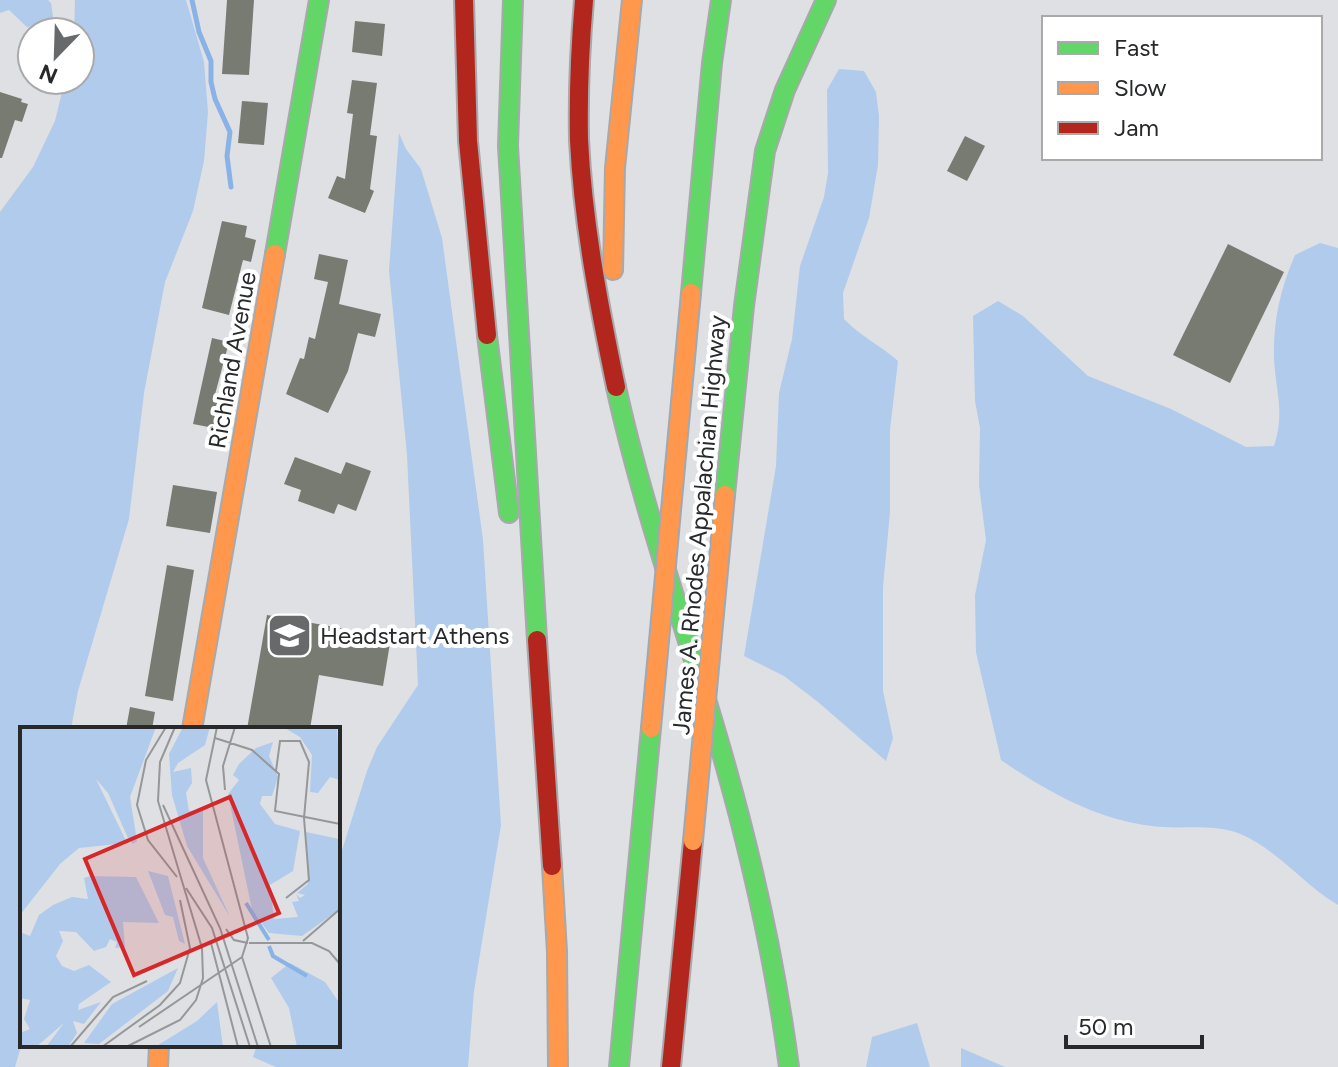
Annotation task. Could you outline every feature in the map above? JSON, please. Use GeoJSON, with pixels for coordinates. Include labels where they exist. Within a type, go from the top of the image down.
{"type":"FeatureCollection","features":[{"type":"Feature","properties":{"kind":"main road","name":"Richland Avenue"},"geometry":{"type":"LineString","coordinates":[[192,727],[319,0]]}},
{"type":"Feature","properties":{"kind":"main road"},"geometry":{"type":"LineString","coordinates":[[464,0],[468,141],[492,392],[548,782]]}},
{"type":"Feature","properties":{"kind":"main road"},"geometry":{"type":"LineString","coordinates":[[513,0],[508,146],[511,223],[548,782],[557,952],[558,1067]]}},
{"type":"Feature","properties":{"kind":"main road"},"geometry":{"type":"LineString","coordinates":[[584,0],[579,105],[583,186],[596,283],[625,426],[747,841],[782,1000],[789,1067]]}},
{"type":"Feature","properties":{"kind":"main road"},"geometry":{"type":"LineString","coordinates":[[625,426],[612,226],[616,151],[632,0]]}},
{"type":"Feature","properties":{"kind":"main road","name":"James A. Rhodes Appalachian Highway"},"geometry":{"type":"LineString","coordinates":[[619,1067],[712,63],[721,0]]}},
{"type":"Feature","properties":{"kind":"main road","name":"James A. Rhodes Appalachian Highway"},"geometry":{"type":"LineString","coordinates":[[671,1067],[744,306],[765,151],[785,90],[826,0]]}},
{"type":"Feature","properties":{"kind":"main road"},"geometry":{"type":"LineString","coordinates":[[158,1067],[159,1047]]}},
{"type":"Feature","properties":{"kind":"shaded area"},"geometry":{"type":"Polygon","coordinates":[[[0,0],[48,0],[53,16],[16,17],[9,10],[0,13],[0,0]]]}},
{"type":"Feature","properties":{"kind":"shaded area"},"geometry":{"type":"Polygon","coordinates":[[[75,0],[186,0],[204,62],[208,112],[204,161],[193,211],[165,282],[144,393],[129,519],[78,691],[71,727],[20,727],[21,1047],[15,1067],[0,1067],[0,212],[33,167],[55,121],[61,96],[96,96],[96,16],[74,16],[75,0]]]}},
{"type":"Feature","properties":{"kind":"shaded area"},"geometry":{"type":"Polygon","coordinates":[[[839,69],[864,71],[876,92],[879,116],[878,165],[869,218],[843,293],[844,319],[898,361],[890,430],[890,512],[883,587],[883,691],[893,738],[886,761],[784,676],[744,656],[776,466],[779,393],[792,339],[800,266],[824,197],[828,173],[827,90],[839,69]]]}},
{"type":"Feature","properties":{"kind":"shaded area"},"geometry":{"type":"Polygon","coordinates":[[[399,133],[421,169],[442,238],[483,540],[501,825],[474,991],[468,1067],[276,1067],[253,1057],[256,1047],[340,1047],[340,857],[377,747],[418,685],[407,455],[389,270],[399,133]]]}},
{"type":"Feature","properties":{"kind":"shaded area"},"geometry":{"type":"Polygon","coordinates":[[[1320,243],[1338,248],[1338,905],[1265,848],[1238,833],[1217,828],[1152,826],[1112,818],[1054,793],[1001,760],[976,652],[975,595],[986,540],[979,485],[980,428],[975,401],[973,316],[998,301],[1023,316],[1088,376],[1171,409],[1246,447],[1274,446],[1279,412],[1274,359],[1278,306],[1295,255],[1320,243]]]}},
{"type":"Feature","properties":{"kind":"shaded area"},"geometry":{"type":"Polygon","coordinates":[[[917,1023],[930,1067],[866,1067],[872,1037],[917,1023]]]}},
{"type":"Feature","properties":{"kind":"shaded area"},"geometry":{"type":"Polygon","coordinates":[[[961,1048],[1005,1067],[961,1067],[961,1048]]]}},
{"type":"Feature","properties":{"kind":"building"},"geometry":{"type":"Polygon","coordinates":[[[227,0],[254,0],[249,75],[222,74],[227,0]]]}},
{"type":"Feature","properties":{"kind":"building"},"geometry":{"type":"Polygon","coordinates":[[[355,21],[385,24],[382,56],[352,52],[355,21]]]}},
{"type":"Feature","properties":{"kind":"building"},"geometry":{"type":"Polygon","coordinates":[[[352,80],[377,83],[370,135],[377,136],[370,189],[374,191],[365,213],[328,198],[337,176],[345,179],[353,114],[347,113],[352,80]]]}},
{"type":"Feature","properties":{"kind":"building"},"geometry":{"type":"Polygon","coordinates":[[[0,92],[28,104],[22,122],[15,120],[2,158],[0,158],[0,92]]]}},
{"type":"Feature","properties":{"kind":"building"},"geometry":{"type":"Polygon","coordinates":[[[242,101],[268,103],[264,145],[238,143],[242,101]]]}},
{"type":"Feature","properties":{"kind":"building"},"geometry":{"type":"Polygon","coordinates":[[[965,136],[985,146],[967,181],[947,171],[965,136]]]}},
{"type":"Feature","properties":{"kind":"building"},"geometry":{"type":"Polygon","coordinates":[[[222,221],[247,226],[245,237],[256,240],[251,262],[243,260],[229,315],[202,308],[222,221]]]}},
{"type":"Feature","properties":{"kind":"building"},"geometry":{"type":"Polygon","coordinates":[[[1228,244],[1284,272],[1230,383],[1173,355],[1228,244]]]}},
{"type":"Feature","properties":{"kind":"building"},"geometry":{"type":"Polygon","coordinates":[[[319,254],[348,260],[339,304],[381,314],[375,337],[358,333],[348,371],[328,413],[286,394],[300,358],[304,359],[309,337],[315,339],[328,282],[314,279],[319,254]]]}},
{"type":"Feature","properties":{"kind":"building"},"geometry":{"type":"Polygon","coordinates":[[[212,338],[229,342],[213,402],[224,403],[219,429],[193,424],[212,338]]]}},
{"type":"Feature","properties":{"kind":"building"},"geometry":{"type":"Polygon","coordinates":[[[295,457],[341,474],[346,462],[371,471],[356,511],[338,504],[334,514],[298,501],[301,490],[284,484],[295,457]]]}},
{"type":"Feature","properties":{"kind":"building"},"geometry":{"type":"Polygon","coordinates":[[[173,485],[217,492],[210,533],[166,526],[173,485]]]}},
{"type":"Feature","properties":{"kind":"building"},"geometry":{"type":"Polygon","coordinates":[[[167,565],[194,570],[173,701],[145,696],[167,565]]]}},
{"type":"Feature","properties":{"kind":"building"},"geometry":{"type":"Polygon","coordinates":[[[267,615],[391,637],[383,686],[319,675],[310,727],[247,727],[267,615]]]}},
{"type":"Feature","properties":{"kind":"building"},"geometry":{"type":"Polygon","coordinates":[[[130,707],[155,712],[152,727],[126,727],[130,707]]]}},
{"type":"Feature","properties":{"kind":"waterway"},"geometry":{"type":"LineString","coordinates":[[192,0],[199,32],[211,61],[215,99],[230,132],[227,156],[231,187]]}},
{"type":"Feature","properties":{"kind":"traffic: fast"},"geometry":{"type":"LineString","coordinates":[[275,254],[319,0]]}},
{"type":"Feature","properties":{"kind":"traffic: fast"},"geometry":{"type":"LineString","coordinates":[[513,0],[508,146],[537,640]]}},
{"type":"Feature","properties":{"kind":"traffic: fast"},"geometry":{"type":"LineString","coordinates":[[691,293],[712,63],[721,0]]}},
{"type":"Feature","properties":{"kind":"traffic: fast"},"geometry":{"type":"LineString","coordinates":[[725,495],[744,306],[765,151],[785,90],[826,0]]}},
{"type":"Feature","properties":{"kind":"traffic: fast"},"geometry":{"type":"LineString","coordinates":[[487,335],[509,513]]}},
{"type":"Feature","properties":{"kind":"traffic: fast"},"geometry":{"type":"LineString","coordinates":[[616,387],[650,519],[740,818],[768,941],[789,1067]]}},
{"type":"Feature","properties":{"kind":"traffic: fast"},"geometry":{"type":"LineString","coordinates":[[619,1067],[651,728]]}},
{"type":"Feature","properties":{"kind":"traffic: slow"},"geometry":{"type":"LineString","coordinates":[[613,270],[615,168],[632,0]]}},
{"type":"Feature","properties":{"kind":"traffic: slow"},"geometry":{"type":"LineString","coordinates":[[192,727],[275,254]]}},
{"type":"Feature","properties":{"kind":"traffic: slow"},"geometry":{"type":"LineString","coordinates":[[651,728],[691,293]]}},
{"type":"Feature","properties":{"kind":"traffic: slow"},"geometry":{"type":"LineString","coordinates":[[693,841],[725,495]]}},
{"type":"Feature","properties":{"kind":"traffic: slow"},"geometry":{"type":"LineString","coordinates":[[552,866],[557,952],[558,1067]]}},
{"type":"Feature","properties":{"kind":"traffic: slow"},"geometry":{"type":"LineString","coordinates":[[158,1067],[159,1047]]}},
{"type":"Feature","properties":{"kind":"traffic: jam"},"geometry":{"type":"LineString","coordinates":[[464,0],[468,141],[487,335]]}},
{"type":"Feature","properties":{"kind":"traffic: jam"},"geometry":{"type":"LineString","coordinates":[[584,0],[579,87],[581,171],[593,264],[616,387]]}},
{"type":"Feature","properties":{"kind":"traffic: jam"},"geometry":{"type":"LineString","coordinates":[[537,640],[552,866]]}},
{"type":"Feature","properties":{"kind":"traffic: jam"},"geometry":{"type":"LineString","coordinates":[[671,1067],[693,841]]}},
{"type":"Feature","properties":{"kind":"place","name":"Headstart Athens"},"geometry":{"type":"Point","coordinates":[289,635]}}]}
